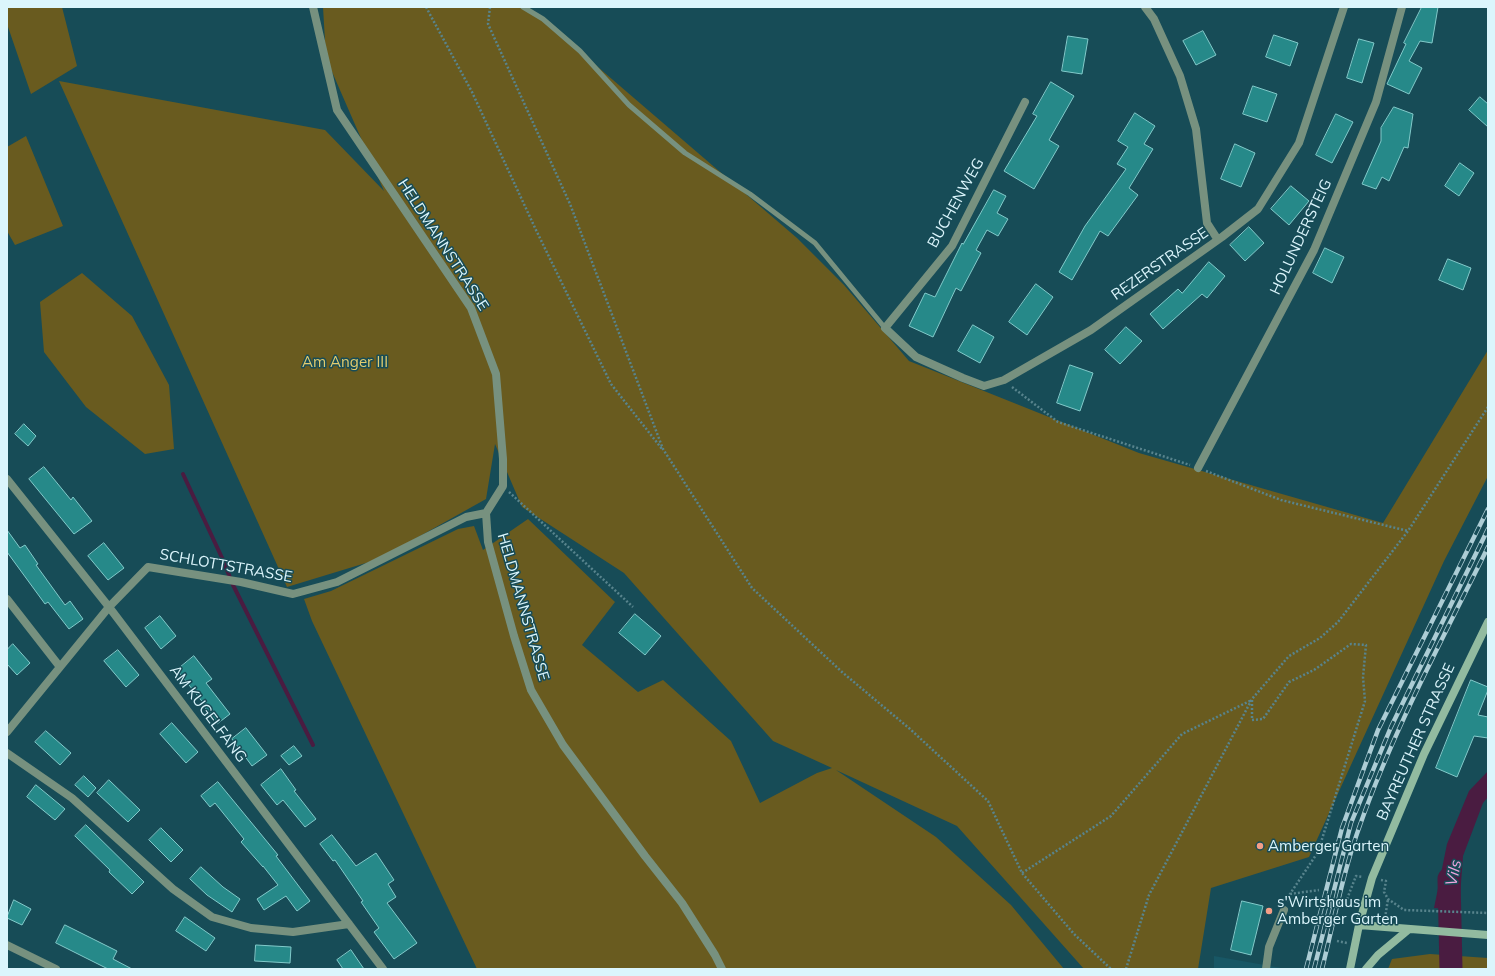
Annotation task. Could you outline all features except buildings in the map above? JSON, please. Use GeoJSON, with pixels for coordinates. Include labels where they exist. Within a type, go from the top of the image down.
{"type":"FeatureCollection","features":[{"type":"Feature","properties":{"kind":"street","name":"HELDMANNSTRASSE"},"geometry":{"type":"LineString","coordinates":[[313,7],[337,110],[471,308],[496,374],[503,459],[503,486]]}},
{"type":"Feature","properties":{"kind":"street"},"geometry":{"type":"LineString","coordinates":[[1145,7],[1154,19],[1180,76],[1196,128],[1207,223],[1218,240]]}},
{"type":"Feature","properties":{"kind":"street","name":"REZERSTRASSE"},"geometry":{"type":"LineString","coordinates":[[885,328],[916,358],[984,386],[1004,380],[1091,330],[1218,240],[1258,209],[1299,143],[1344,7]]}},
{"type":"Feature","properties":{"kind":"street","name":"HOLUNDERSTEIG"},"geometry":{"type":"LineString","coordinates":[[1198,468],[1314,250],[1376,102],[1402,7]]}},
{"type":"Feature","properties":{"kind":"street","name":"BUCHENWEG"},"geometry":{"type":"LineString","coordinates":[[885,328],[952,246],[1025,102]]}},
{"type":"Feature","properties":{"kind":"street","name":"AM KUGELFANG"},"geometry":{"type":"LineString","coordinates":[[7,479],[109,607],[383,969]]}},
{"type":"Feature","properties":{"kind":"street"},"geometry":{"type":"LineString","coordinates":[[486,513],[503,486]]}},
{"type":"Feature","properties":{"kind":"street","name":"HELDMANNSTRASSE"},"geometry":{"type":"LineString","coordinates":[[486,513],[488,542],[514,636],[531,690],[563,745],[645,856],[682,903],[715,955],[722,969]]}},
{"type":"Feature","properties":{"kind":"street","name":"SCHLOTTSTRASSE"},"geometry":{"type":"LineString","coordinates":[[7,732],[109,607],[148,567],[241,582],[293,594],[337,582],[466,517],[486,513]]}},
{"type":"Feature","properties":{"kind":"street"},"geometry":{"type":"LineString","coordinates":[[7,599],[60,667]]}},
{"type":"Feature","properties":{"kind":"street","name":"BAYREUTHER STRASSE"},"geometry":{"type":"LineString","coordinates":[[1350,969],[1359,925],[1372,878],[1424,754],[1488,622]]}},
{"type":"Feature","properties":{"kind":"street"},"geometry":{"type":"LineString","coordinates":[[7,753],[72,798],[173,889],[212,917],[251,928],[293,932],[349,924]]}},
{"type":"Feature","properties":{"kind":"street"},"geometry":{"type":"LineString","coordinates":[[1266,969],[1269,947],[1284,910]]}},
{"type":"Feature","properties":{"kind":"street"},"geometry":{"type":"LineString","coordinates":[[1359,925],[1488,935]]}},
{"type":"Feature","properties":{"kind":"street"},"geometry":{"type":"LineString","coordinates":[[1366,969],[1378,954],[1408,930]]}},
{"type":"Feature","properties":{"kind":"street"},"geometry":{"type":"LineString","coordinates":[[7,945],[56,969]]}},
{"type":"Feature","properties":{"kind":"lane"},"geometry":{"type":"LineString","coordinates":[[523,7],[543,19],[580,51],[628,105],[686,153],[750,194],[815,243],[885,328]]}},
{"type":"Feature","properties":{"kind":"path"},"geometry":{"type":"LineString","coordinates":[[426,7],[472,92],[536,230],[611,384],[671,461]]}},
{"type":"Feature","properties":{"kind":"path"},"geometry":{"type":"LineString","coordinates":[[490,7],[488,24],[570,204],[663,449],[752,588],[842,672],[910,729],[988,801],[1022,873],[1074,934],[1111,969]]}},
{"type":"Feature","properties":{"kind":"path"},"geometry":{"type":"LineString","coordinates":[[1126,969],[1149,895],[1252,699],[1289,656],[1320,638],[1338,622],[1408,531],[1488,407]]}},
{"type":"Feature","properties":{"kind":"path"},"geometry":{"type":"LineString","coordinates":[[503,486],[632,607]]}},
{"type":"Feature","properties":{"kind":"path"},"geometry":{"type":"LineString","coordinates":[[1252,699],[1252,720],[1263,719],[1289,682],[1314,670],[1351,644],[1366,645],[1363,677],[1365,701],[1318,852],[1290,894],[1319,890]]}},
{"type":"Feature","properties":{"kind":"path"},"geometry":{"type":"LineString","coordinates":[[1022,873],[1111,816],[1182,734],[1252,699]]}},
{"type":"Feature","properties":{"kind":"path"},"geometry":{"type":"LineString","coordinates":[[1347,899],[1356,876],[1386,881],[1384,892],[1388,899],[1404,910],[1488,913]]}},
{"type":"Feature","properties":{"kind":"shaded area"},"geometry":{"type":"Polygon","coordinates":[[[1214,956],[1287,969],[1214,969],[1214,956]]]}},
{"type":"Feature","properties":{"kind":"green space"},"geometry":{"type":"Polygon","coordinates":[[[7,7],[62,7],[77,66],[31,94],[7,24],[7,7]]]}},
{"type":"Feature","properties":{"kind":"green space","name":"Am Anger III"},"geometry":{"type":"Polygon","coordinates":[[[323,7],[528,7],[797,238],[844,285],[909,361],[1139,453],[1383,523],[1488,350],[1488,476],[1444,561],[1309,857],[1211,888],[1198,969],[1084,969],[957,826],[836,770],[936,837],[1011,905],[1064,969],[477,969],[312,621],[304,599],[331,591],[458,529],[474,526],[483,550],[528,519],[615,602],[582,645],[638,692],[663,680],[731,741],[760,803],[817,773],[832,768],[773,741],[624,573],[522,507],[495,444],[486,499],[379,559],[287,587],[59,81],[325,130],[384,191],[326,58],[323,7]]]}},
{"type":"Feature","properties":{"kind":"green space"},"geometry":{"type":"Polygon","coordinates":[[[26,136],[63,226],[15,245],[7,231],[7,147],[26,136]]]}},
{"type":"Feature","properties":{"kind":"green space"},"geometry":{"type":"Polygon","coordinates":[[[82,273],[132,316],[169,385],[174,449],[145,454],[86,407],[44,352],[40,302],[82,273]]]}},
{"type":"Feature","properties":{"kind":"green space"},"geometry":{"type":"Polygon","coordinates":[[[1430,954],[1488,958],[1488,969],[1388,969],[1392,959],[1430,954]]]}},
{"type":"Feature","properties":{"kind":"water"},"geometry":{"type":"Polygon","coordinates":[[[1488,771],[1488,797],[1483,803],[1463,856],[1459,910],[1434,908],[1447,844],[1469,791],[1488,771]]]}},
{"type":"Feature","properties":{"kind":"waterway"},"geometry":{"type":"LineString","coordinates":[[183,474],[233,585],[313,745]]}},
{"type":"Feature","properties":{"kind":"waterway","name":"Vils"},"geometry":{"type":"LineString","coordinates":[[1449,879],[1451,969]]}},
{"type":"Feature","properties":{"kind":"railway"},"geometry":{"type":"LineString","coordinates":[[1306,969],[1342,828],[1378,730],[1488,509]]}},
{"type":"Feature","properties":{"kind":"railway"},"geometry":{"type":"LineString","coordinates":[[1314,969],[1351,823],[1391,727],[1488,529]]}},
{"type":"Feature","properties":{"kind":"railway"},"geometry":{"type":"LineString","coordinates":[[1322,969],[1339,897],[1354,843],[1373,789],[1420,684],[1488,547]]}},
{"type":"Feature","properties":{"kind":"place","name":"Amberger Garten"},"geometry":{"type":"Point","coordinates":[1260,846]}},
{"type":"Feature","properties":{"kind":"place","name":"s'Wirtshaus im Amberger Garten"},"geometry":{"type":"Point","coordinates":[1269,911]}}]}
